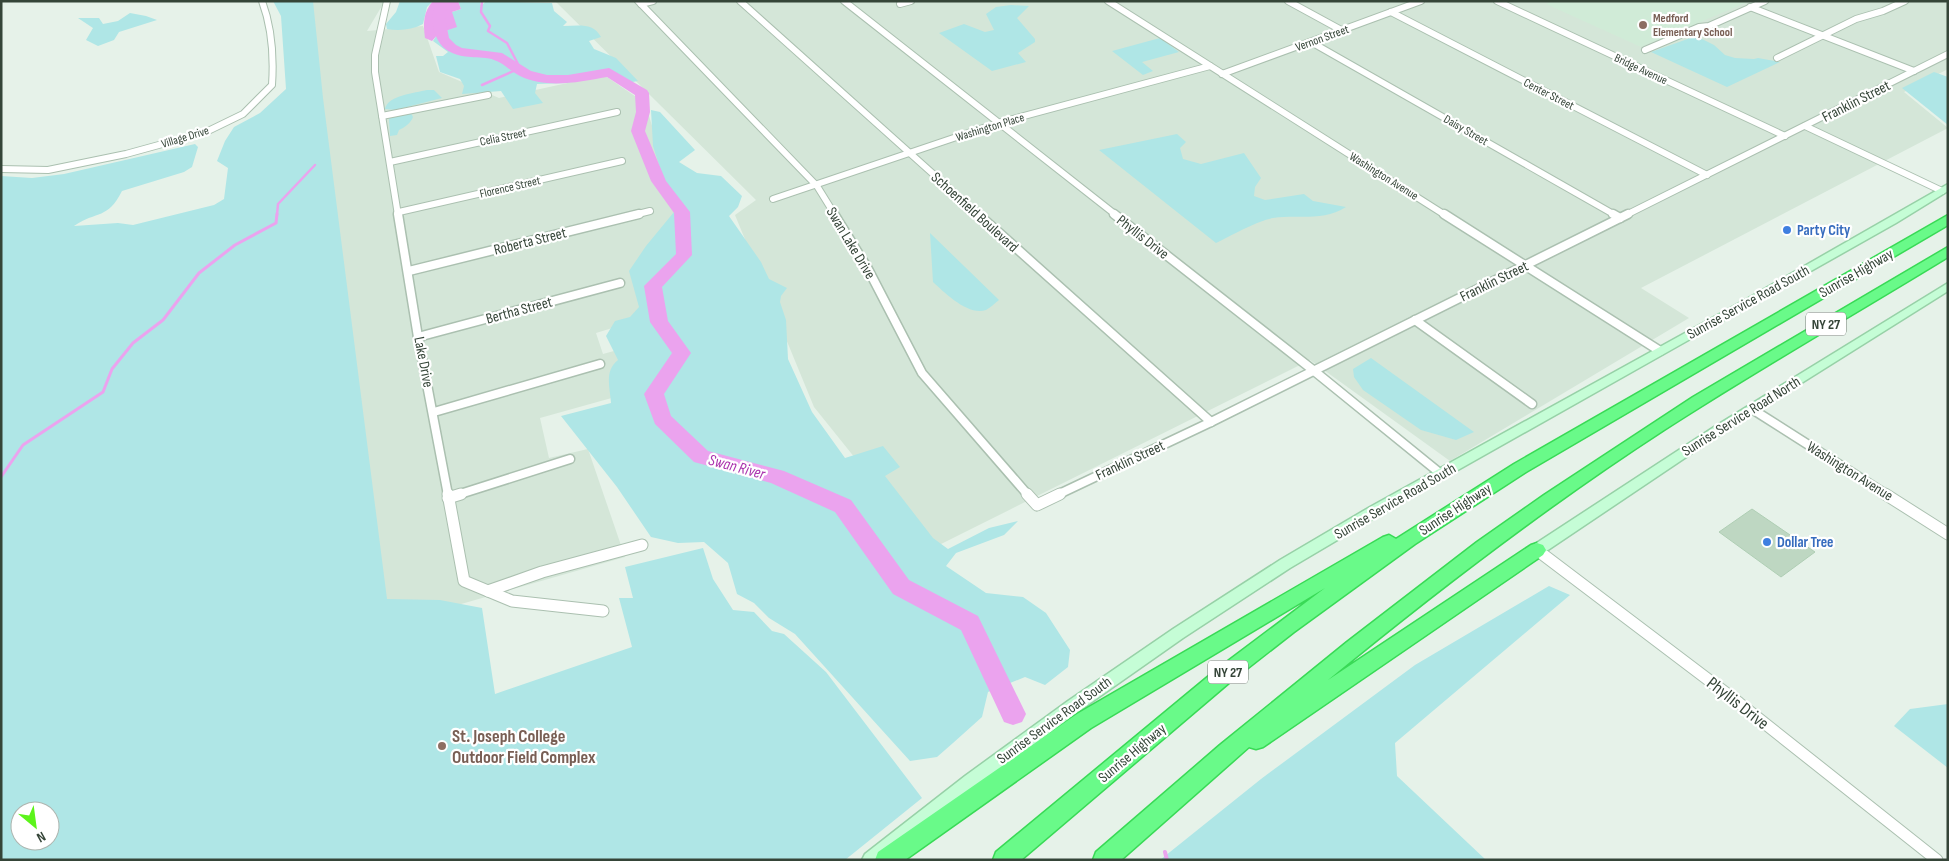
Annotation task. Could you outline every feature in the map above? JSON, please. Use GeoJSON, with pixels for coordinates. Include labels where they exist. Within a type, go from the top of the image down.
{"type":"FeatureCollection","features":[{"type":"Feature","properties":{"kind":"highway","name":"Sunrise Highway"},"geometry":{"type":"LineString","coordinates":[[1004,860],[1223,676],[1287,626],[1409,539],[1520,468],[1948,219]]}},
{"type":"Feature","properties":{"kind":"highway","name":"Sunrise Highway"},"geometry":{"type":"LineString","coordinates":[[1104,860],[1201,775],[1382,625],[1557,495],[1666,421],[1948,251]]}},
{"type":"Feature","properties":{"kind":"highway"},"geometry":{"type":"LineString","coordinates":[[886,860],[1013,769],[1100,711],[1371,552],[1465,502]]}},
{"type":"Feature","properties":{"kind":"highway"},"geometry":{"type":"LineString","coordinates":[[1201,775],[1272,730],[1537,550]]}},
{"type":"Feature","properties":{"kind":"main road","name":"Sunrise Service Road South"},"geometry":{"type":"LineString","coordinates":[[871,860],[996,762],[1158,646],[1288,562],[1885,225],[1945,189]]}},
{"type":"Feature","properties":{"kind":"main road","name":"Sunrise Service Road North"},"geometry":{"type":"LineString","coordinates":[[1537,550],[1646,476],[1948,286]]}},
{"type":"Feature","properties":{"kind":"street","name":"Village Drive"},"geometry":{"type":"LineString","coordinates":[[1,169],[48,170],[126,154],[206,132],[243,114],[272,85],[273,64],[269,16],[262,1]]}},
{"type":"Feature","properties":{"kind":"street","name":"Lake Drive"},"geometry":{"type":"LineString","coordinates":[[387,1],[375,55],[375,72],[409,271],[418,337],[434,412],[464,581],[512,601],[603,611]]}},
{"type":"Feature","properties":{"kind":"street"},"geometry":{"type":"LineString","coordinates":[[639,3],[653,1]]}},
{"type":"Feature","properties":{"kind":"street","name":"Schoenfield Boulevard"},"geometry":{"type":"LineString","coordinates":[[740,1],[1211,422]]}},
{"type":"Feature","properties":{"kind":"street","name":"Phyllis Drive"},"geometry":{"type":"LineString","coordinates":[[844,1],[1314,370],[1441,474]]}},
{"type":"Feature","properties":{"kind":"street"},"geometry":{"type":"LineString","coordinates":[[900,4],[911,1]]}},
{"type":"Feature","properties":{"kind":"street","name":"Washington Avenue"},"geometry":{"type":"LineString","coordinates":[[1108,1],[1660,352]]}},
{"type":"Feature","properties":{"kind":"street"},"geometry":{"type":"LineString","coordinates":[[1288,1],[1343,31]]}},
{"type":"Feature","properties":{"kind":"street","name":"Vernon Street"},"geometry":{"type":"LineString","coordinates":[[1222,74],[1421,1]]}},
{"type":"Feature","properties":{"kind":"street","name":"Bridge Avenue"},"geometry":{"type":"LineString","coordinates":[[1496,1],[1785,136]]}},
{"type":"Feature","properties":{"kind":"street"},"geometry":{"type":"LineString","coordinates":[[1645,50],[1699,27],[1709,26],[1765,1]]}},
{"type":"Feature","properties":{"kind":"street"},"geometry":{"type":"LineString","coordinates":[[1777,58],[1856,19],[1883,11],[1905,1]]}},
{"type":"Feature","properties":{"kind":"street","name":"Swan Lake Drive"},"geometry":{"type":"LineString","coordinates":[[639,3],[817,186],[868,269],[922,373],[1037,505]]}},
{"type":"Feature","properties":{"kind":"street"},"geometry":{"type":"LineString","coordinates":[[1750,8],[1914,71]]}},
{"type":"Feature","properties":{"kind":"street","name":"Center Street"},"geometry":{"type":"LineString","coordinates":[[1391,12],[1707,175]]}},
{"type":"Feature","properties":{"kind":"street","name":"Daisy Street"},"geometry":{"type":"LineString","coordinates":[[1311,42],[1620,218]]}},
{"type":"Feature","properties":{"kind":"street","name":"Franklin Street"},"geometry":{"type":"LineString","coordinates":[[1037,505],[1211,422],[1948,54]]}},
{"type":"Feature","properties":{"kind":"street","name":"Washington Place"},"geometry":{"type":"LineString","coordinates":[[773,199],[817,186],[998,123],[1210,66]]}},
{"type":"Feature","properties":{"kind":"street"},"geometry":{"type":"LineString","coordinates":[[382,116],[488,95]]}},
{"type":"Feature","properties":{"kind":"street","name":"Celia Street"},"geometry":{"type":"LineString","coordinates":[[390,162],[617,112]]}},
{"type":"Feature","properties":{"kind":"street"},"geometry":{"type":"LineString","coordinates":[[1806,126],[1945,189]]}},
{"type":"Feature","properties":{"kind":"street","name":"Florence Street"},"geometry":{"type":"LineString","coordinates":[[399,212],[622,161]]}},
{"type":"Feature","properties":{"kind":"street","name":"Roberta Street"},"geometry":{"type":"LineString","coordinates":[[409,271],[650,210]]}},
{"type":"Feature","properties":{"kind":"street","name":"Bertha Street"},"geometry":{"type":"LineString","coordinates":[[418,337],[620,283]]}},
{"type":"Feature","properties":{"kind":"street"},"geometry":{"type":"LineString","coordinates":[[1416,320],[1532,404]]}},
{"type":"Feature","properties":{"kind":"street"},"geometry":{"type":"LineString","coordinates":[[434,412],[600,364]]}},
{"type":"Feature","properties":{"kind":"street","name":"Washington Avenue"},"geometry":{"type":"LineString","coordinates":[[1752,409],[1948,534]]}},
{"type":"Feature","properties":{"kind":"street"},"geometry":{"type":"LineString","coordinates":[[448,498],[570,459]]}},
{"type":"Feature","properties":{"kind":"street"},"geometry":{"type":"LineString","coordinates":[[488,591],[542,572],[642,545]]}},
{"type":"Feature","properties":{"kind":"street","name":"Phyllis Drive"},"geometry":{"type":"LineString","coordinates":[[1537,550],[1739,703],[1937,860]]}},
{"type":"Feature","properties":{"kind":"shaded area"},"geometry":{"type":"Polygon","coordinates":[[[273,1],[313,1],[323,98],[387,599],[440,600],[482,608],[495,694],[632,647],[619,598],[633,598],[625,567],[703,548],[713,579],[733,610],[754,612],[772,631],[784,634],[826,672],[922,798],[845,860],[1,860],[1,176],[32,178],[64,174],[195,144],[198,147],[192,167],[184,172],[122,191],[107,211],[74,226],[118,223],[133,225],[214,205],[224,199],[228,168],[217,161],[225,141],[234,127],[260,113],[286,89],[281,16],[273,1]]]}},
{"type":"Feature","properties":{"kind":"shaded area"},"geometry":{"type":"Polygon","coordinates":[[[306,1],[383,1],[367,31],[423,26],[439,72],[499,98],[604,75],[645,103],[679,213],[645,318],[596,333],[603,354],[687,331],[701,373],[540,418],[549,458],[588,449],[625,557],[381,627],[306,1]]]}},
{"type":"Feature","properties":{"kind":"shaded area"},"geometry":{"type":"Polygon","coordinates":[[[400,1],[433,1],[427,7],[423,24],[405,30],[387,29],[386,24],[396,12],[400,1]]]}},
{"type":"Feature","properties":{"kind":"shaded area"},"geometry":{"type":"Polygon","coordinates":[[[433,1],[458,1],[461,9],[452,12],[457,27],[439,33],[432,41],[425,38],[424,23],[427,9],[433,1]]]}},
{"type":"Feature","properties":{"kind":"shaded area"},"geometry":{"type":"Polygon","coordinates":[[[458,1],[480,1],[481,6],[486,1],[552,3],[554,11],[567,22],[563,26],[585,26],[594,29],[601,37],[589,41],[594,49],[616,58],[638,81],[627,83],[614,75],[607,74],[567,83],[537,84],[535,93],[543,103],[513,109],[501,91],[462,94],[464,86],[460,79],[440,72],[436,56],[443,56],[448,52],[433,41],[452,12],[461,9],[458,1]]]}},
{"type":"Feature","properties":{"kind":"shaded area"},"geometry":{"type":"Polygon","coordinates":[[[555,1],[1948,1],[1948,69],[1904,92],[1948,128],[1641,288],[1689,318],[1450,461],[1310,360],[929,550],[814,407],[735,215],[756,200],[555,1]]]}},
{"type":"Feature","properties":{"kind":"shaded area","name":"Medford Elementary School"},"geometry":{"type":"Polygon","coordinates":[[[1552,1],[1750,1],[1641,47],[1546,4],[1552,1]]]}},
{"type":"Feature","properties":{"kind":"shaded area"},"geometry":{"type":"Polygon","coordinates":[[[1011,5],[1029,6],[1017,18],[1035,39],[1035,42],[1018,53],[1026,62],[992,71],[939,33],[964,24],[985,32],[994,30],[986,14],[996,7],[1011,5]]]}},
{"type":"Feature","properties":{"kind":"shaded area"},"geometry":{"type":"Polygon","coordinates":[[[130,13],[157,20],[119,32],[114,40],[98,46],[86,40],[93,28],[78,18],[99,18],[103,24],[118,21],[130,13]]]}},
{"type":"Feature","properties":{"kind":"shaded area"},"geometry":{"type":"Polygon","coordinates":[[[1696,36],[1714,45],[1725,55],[1735,58],[1758,58],[1780,62],[1727,87],[1651,52],[1696,36]]]}},
{"type":"Feature","properties":{"kind":"shaded area"},"geometry":{"type":"Polygon","coordinates":[[[1160,38],[1179,52],[1142,62],[1153,71],[1143,75],[1112,51],[1160,38]]]}},
{"type":"Feature","properties":{"kind":"shaded area"},"geometry":{"type":"Polygon","coordinates":[[[1934,72],[1948,77],[1948,125],[1902,88],[1934,72]]]}},
{"type":"Feature","properties":{"kind":"shaded area"},"geometry":{"type":"Polygon","coordinates":[[[434,90],[442,98],[395,110],[385,109],[387,104],[396,98],[434,90]]]}},
{"type":"Feature","properties":{"kind":"shaded area"},"geometry":{"type":"Polygon","coordinates":[[[651,110],[660,112],[695,150],[679,162],[697,173],[721,176],[742,196],[738,207],[729,216],[761,262],[769,279],[787,288],[781,296],[780,302],[786,320],[788,359],[812,412],[845,458],[883,446],[900,467],[885,476],[933,538],[948,549],[989,528],[1018,521],[1004,535],[956,553],[946,566],[986,593],[1023,597],[1046,613],[1070,650],[1068,667],[1045,685],[1025,677],[988,692],[982,717],[937,757],[910,761],[795,634],[769,618],[754,603],[737,594],[728,563],[704,542],[678,543],[651,537],[617,487],[561,416],[611,403],[609,374],[618,360],[606,336],[615,321],[630,317],[639,307],[629,271],[646,246],[674,212],[653,146],[651,110]]]}},
{"type":"Feature","properties":{"kind":"shaded area"},"geometry":{"type":"Polygon","coordinates":[[[411,113],[413,117],[409,123],[399,130],[397,135],[390,136],[389,119],[411,113]]]}},
{"type":"Feature","properties":{"kind":"shaded area"},"geometry":{"type":"Polygon","coordinates":[[[1177,134],[1186,142],[1180,148],[1183,159],[1201,164],[1244,153],[1261,178],[1255,187],[1254,196],[1265,200],[1304,194],[1313,201],[1346,207],[1337,212],[1319,216],[1267,219],[1216,243],[1099,150],[1177,134]]]}},
{"type":"Feature","properties":{"kind":"shaded area"},"geometry":{"type":"Polygon","coordinates":[[[930,233],[999,300],[986,310],[972,310],[957,302],[933,282],[930,233]]]}},
{"type":"Feature","properties":{"kind":"shaded area"},"geometry":{"type":"Polygon","coordinates":[[[1371,358],[1474,432],[1456,440],[1421,430],[1363,390],[1354,377],[1353,369],[1371,358]]]}},
{"type":"Feature","properties":{"kind":"shaded area"},"geometry":{"type":"Polygon","coordinates":[[[1549,586],[1570,595],[1395,743],[1397,776],[1486,860],[1160,860],[1261,779],[1415,665],[1549,586]]]}},
{"type":"Feature","properties":{"kind":"shaded area"},"geometry":{"type":"Polygon","coordinates":[[[1948,704],[1948,768],[1894,726],[1910,709],[1948,704]]]}},
{"type":"Feature","properties":{"kind":"building","name":"Dollar Tree"},"geometry":{"type":"Polygon","coordinates":[[[1752,509],[1815,552],[1781,577],[1719,532],[1752,509]]]}},
{"type":"Feature","properties":{"kind":"waterway","name":"Swan River"},"geometry":{"type":"LineString","coordinates":[[448,1],[438,12],[440,31],[446,44],[458,51],[497,56],[526,74],[547,79],[578,78],[609,72],[642,93],[643,112],[638,131],[658,181],[682,212],[684,255],[653,286],[659,322],[682,353],[654,394],[662,419],[701,457],[777,477],[843,506],[901,587],[970,623],[1013,714]]}},
{"type":"Feature","properties":{"kind":"waterway"},"geometry":{"type":"LineString","coordinates":[[482,1],[481,12],[490,26],[488,31],[507,43],[519,66],[518,69],[482,85]]}},
{"type":"Feature","properties":{"kind":"waterway"},"geometry":{"type":"LineString","coordinates":[[277,215],[278,204],[315,165]]}},
{"type":"Feature","properties":{"kind":"waterway"},"geometry":{"type":"LineString","coordinates":[[1,477],[23,445],[103,392],[112,369],[133,343],[163,320],[199,273],[235,245],[276,223],[277,214]]}},
{"type":"Feature","properties":{"kind":"waterway","name":"Swan River"},"geometry":{"type":"LineString","coordinates":[[1165,852],[1167,860]]}},
{"type":"Feature","properties":{"kind":"place","name":"Medford Elementary School"},"geometry":{"type":"Point","coordinates":[1643,25]}},
{"type":"Feature","properties":{"kind":"place","name":"Party City"},"geometry":{"type":"Point","coordinates":[1787,230]}},
{"type":"Feature","properties":{"kind":"place","name":"Dollar Tree"},"geometry":{"type":"Point","coordinates":[1767,542]}},
{"type":"Feature","properties":{"kind":"place","name":"St. Joseph College Outdoor Field Complex"},"geometry":{"type":"Point","coordinates":[442,746]}}]}
